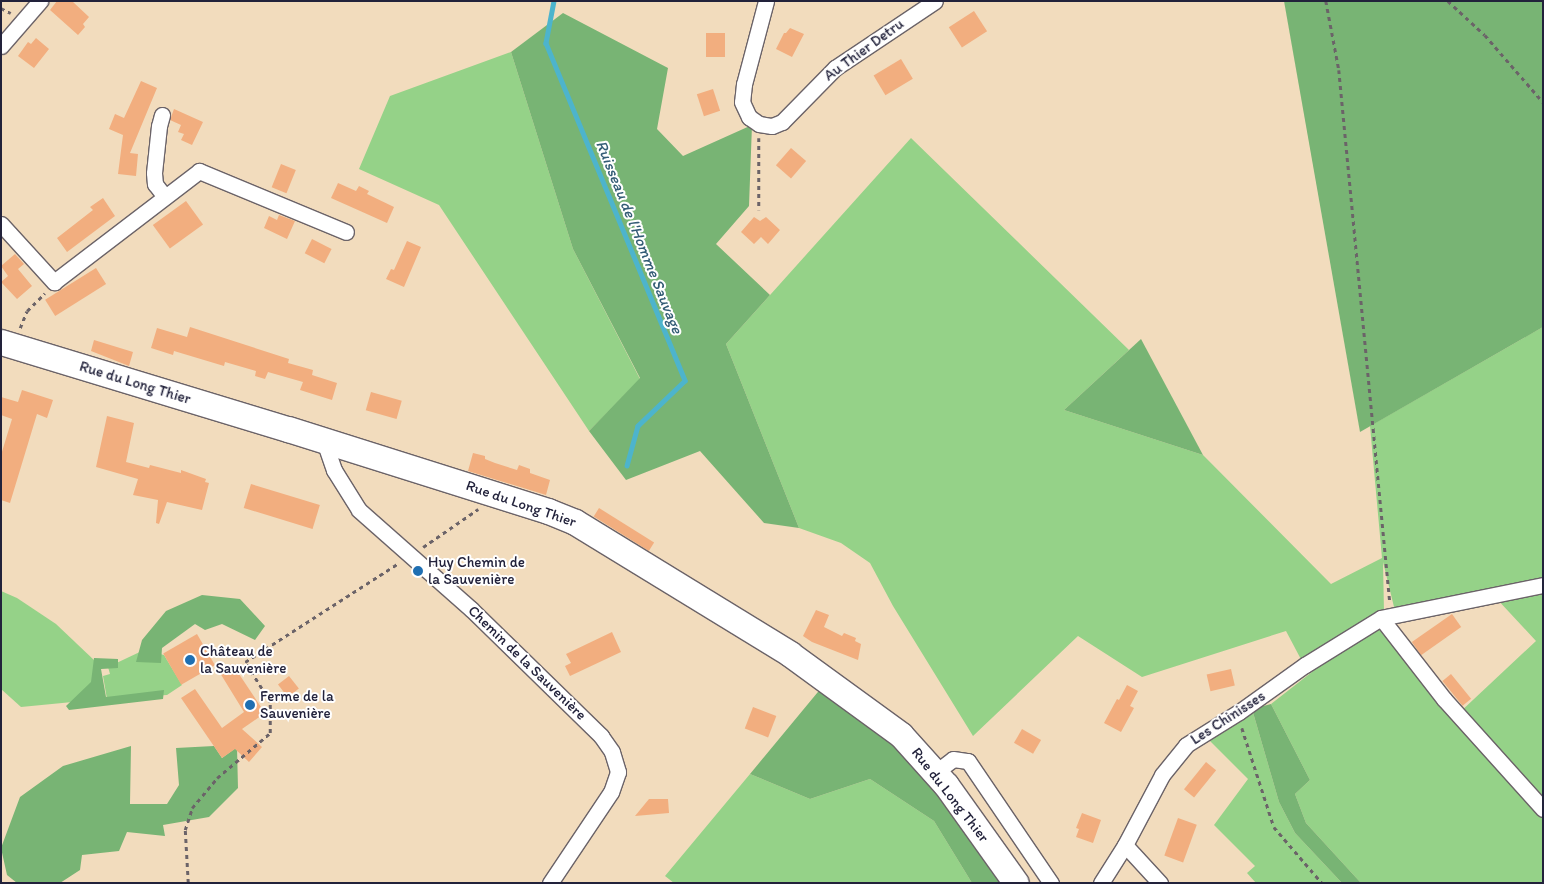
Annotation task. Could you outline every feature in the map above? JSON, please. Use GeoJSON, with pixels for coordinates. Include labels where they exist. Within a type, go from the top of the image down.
{"type":"FeatureCollection","features":[{"type":"Feature","properties":{"kind":"main road","name":"Rue du Long Thier"},"geometry":{"type":"LineString","coordinates":[[7,344],[498,495],[575,522],[790,654],[901,735],[936,772],[1016,883]]}},
{"type":"Feature","properties":{"kind":"street"},"geometry":{"type":"LineString","coordinates":[[1,46],[40,1]]}},
{"type":"Feature","properties":{"kind":"street"},"geometry":{"type":"LineString","coordinates":[[759,124],[748,117],[742,102],[744,84],[766,1]]}},
{"type":"Feature","properties":{"kind":"street","name":"Au Thier Detru"},"geometry":{"type":"LineString","coordinates":[[759,124],[772,126],[782,122],[835,68],[935,1]]}},
{"type":"Feature","properties":{"kind":"street"},"geometry":{"type":"LineString","coordinates":[[162,116],[159,126],[154,173],[155,184],[165,198]]}},
{"type":"Feature","properties":{"kind":"street"},"geometry":{"type":"LineString","coordinates":[[1,224],[54,282],[199,171],[346,232]]}},
{"type":"Feature","properties":{"kind":"street","name":"Chemin de la Sauvenière"},"geometry":{"type":"LineString","coordinates":[[324,441],[334,470],[359,510],[471,609],[601,736],[612,752],[618,772],[611,792],[550,883]]}},
{"type":"Feature","properties":{"kind":"street","name":"Les Chinisses"},"geometry":{"type":"LineString","coordinates":[[1101,883],[1125,845],[1162,776],[1186,745],[1239,712],[1305,665],[1386,618],[1543,585]]}},
{"type":"Feature","properties":{"kind":"street"},"geometry":{"type":"LineString","coordinates":[[1386,618],[1444,699],[1543,809]]}},
{"type":"Feature","properties":{"kind":"street"},"geometry":{"type":"LineString","coordinates":[[936,772],[953,759],[968,761],[1051,883]]}},
{"type":"Feature","properties":{"kind":"street"},"geometry":{"type":"LineString","coordinates":[[1125,845],[1160,883]]}},
{"type":"Feature","properties":{"kind":"path"},"geometry":{"type":"LineString","coordinates":[[1326,1],[1340,70],[1386,618]]}},
{"type":"Feature","properties":{"kind":"path"},"geometry":{"type":"LineString","coordinates":[[1448,1],[1485,35],[1543,102]]}},
{"type":"Feature","properties":{"kind":"path"},"geometry":{"type":"LineString","coordinates":[[759,124],[759,210]]}},
{"type":"Feature","properties":{"kind":"path"},"geometry":{"type":"LineString","coordinates":[[7,344],[27,311],[48,291],[54,282]]}},
{"type":"Feature","properties":{"kind":"path"},"geometry":{"type":"LineString","coordinates":[[188,883],[184,830],[192,808],[217,778],[270,733],[270,702],[245,662],[411,555],[498,495]]}},
{"type":"Feature","properties":{"kind":"path"},"geometry":{"type":"LineString","coordinates":[[1239,712],[1272,821],[1283,838],[1322,883]]}},
{"type":"Feature","properties":{"kind":"green space"},"geometry":{"type":"Polygon","coordinates":[[[1284,1],[1543,1],[1543,327],[1360,432],[1284,1]]]}},
{"type":"Feature","properties":{"kind":"green space"},"geometry":{"type":"Polygon","coordinates":[[[563,13],[668,68],[657,129],[683,156],[752,125],[749,206],[716,244],[770,295],[726,344],[799,528],[764,523],[700,451],[626,480],[589,431],[640,378],[573,249],[511,52],[563,13]]]}},
{"type":"Feature","properties":{"kind":"green space"},"geometry":{"type":"Polygon","coordinates":[[[511,52],[573,249],[640,379],[589,431],[439,205],[359,169],[390,96],[511,52]]]}},
{"type":"Feature","properties":{"kind":"green space"},"geometry":{"type":"Polygon","coordinates":[[[911,138],[1129,350],[1064,410],[1203,455],[1331,584],[1382,558],[1370,426],[1543,327],[1543,580],[1395,611],[1383,562],[1384,612],[1304,665],[1286,631],[1142,677],[1078,636],[973,736],[893,606],[870,563],[841,543],[799,528],[726,344],[911,138]]]}},
{"type":"Feature","properties":{"kind":"green space"},"geometry":{"type":"Polygon","coordinates":[[[1141,339],[1203,455],[1064,410],[1141,339]]]}},
{"type":"Feature","properties":{"kind":"green space"},"geometry":{"type":"Polygon","coordinates":[[[1543,590],[1543,883],[1361,883],[1306,823],[1295,794],[1310,780],[1271,704],[1381,618],[1396,625],[1444,699],[1458,714],[1536,641],[1496,598],[1543,590]]]}},
{"type":"Feature","properties":{"kind":"green space"},"geometry":{"type":"Polygon","coordinates":[[[1,591],[17,598],[56,624],[95,661],[93,700],[21,707],[1,689],[1,591]]]}},
{"type":"Feature","properties":{"kind":"green space"},"geometry":{"type":"Polygon","coordinates":[[[202,595],[240,599],[265,626],[255,640],[222,624],[205,630],[195,624],[162,648],[161,663],[136,662],[142,640],[166,611],[202,595]]]}},
{"type":"Feature","properties":{"kind":"green space"},"geometry":{"type":"Polygon","coordinates":[[[144,650],[164,655],[182,685],[167,695],[107,699],[103,676],[110,674],[108,667],[144,650]]]}},
{"type":"Feature","properties":{"kind":"green space"},"geometry":{"type":"Polygon","coordinates":[[[94,658],[118,659],[118,668],[101,669],[106,697],[164,690],[163,699],[69,710],[66,706],[91,682],[94,658]]]}},
{"type":"Feature","properties":{"kind":"green space"},"geometry":{"type":"Polygon","coordinates":[[[827,681],[901,735],[1016,883],[972,883],[934,821],[870,779],[810,799],[750,774],[827,681]]]}},
{"type":"Feature","properties":{"kind":"green space"},"geometry":{"type":"Polygon","coordinates":[[[1271,704],[1310,780],[1295,794],[1306,823],[1361,883],[1342,883],[1295,833],[1279,802],[1252,709],[1271,704]]]}},
{"type":"Feature","properties":{"kind":"green space"},"geometry":{"type":"Polygon","coordinates":[[[1252,709],[1279,802],[1295,833],[1342,883],[1256,883],[1247,873],[1255,866],[1214,825],[1248,779],[1207,738],[1252,709]]]}},
{"type":"Feature","properties":{"kind":"green space"},"geometry":{"type":"Polygon","coordinates":[[[131,746],[130,804],[167,804],[179,785],[176,748],[214,746],[222,758],[237,747],[238,788],[209,817],[163,825],[165,836],[127,832],[119,851],[82,855],[80,870],[60,883],[17,883],[7,875],[1,848],[20,797],[63,766],[131,746]]]}},
{"type":"Feature","properties":{"kind":"green space"},"geometry":{"type":"Polygon","coordinates":[[[750,774],[810,799],[870,779],[934,821],[972,883],[674,883],[665,876],[750,774]]]}},
{"type":"Feature","properties":{"kind":"building"},"geometry":{"type":"Polygon","coordinates":[[[57,1],[72,1],[89,17],[83,24],[85,27],[78,35],[50,10],[57,1]]]}},
{"type":"Feature","properties":{"kind":"building"},"geometry":{"type":"Polygon","coordinates":[[[974,11],[987,31],[962,47],[949,27],[974,11]]]}},
{"type":"Feature","properties":{"kind":"building"},"geometry":{"type":"Polygon","coordinates":[[[790,28],[804,34],[792,57],[776,49],[784,33],[790,28]]]}},
{"type":"Feature","properties":{"kind":"building"},"geometry":{"type":"Polygon","coordinates":[[[706,33],[725,33],[725,57],[706,57],[706,33]]]}},
{"type":"Feature","properties":{"kind":"building"},"geometry":{"type":"Polygon","coordinates":[[[36,38],[49,49],[34,68],[18,56],[28,42],[31,44],[36,38]]]}},
{"type":"Feature","properties":{"kind":"building"},"geometry":{"type":"Polygon","coordinates":[[[901,59],[913,79],[885,95],[874,75],[901,59]]]}},
{"type":"Feature","properties":{"kind":"building"},"geometry":{"type":"Polygon","coordinates":[[[141,81],[157,88],[130,153],[138,154],[136,176],[118,174],[123,135],[109,129],[115,114],[124,118],[141,81]]]}},
{"type":"Feature","properties":{"kind":"building"},"geometry":{"type":"Polygon","coordinates":[[[713,89],[720,111],[704,116],[697,94],[713,89]]]}},
{"type":"Feature","properties":{"kind":"building"},"geometry":{"type":"Polygon","coordinates":[[[174,109],[203,122],[192,145],[181,140],[184,134],[178,132],[181,125],[170,120],[174,109]]]}},
{"type":"Feature","properties":{"kind":"building"},"geometry":{"type":"Polygon","coordinates":[[[791,148],[806,161],[791,178],[776,165],[791,148]]]}},
{"type":"Feature","properties":{"kind":"building"},"geometry":{"type":"Polygon","coordinates":[[[281,164],[296,170],[286,193],[272,187],[281,164]]]}},
{"type":"Feature","properties":{"kind":"building"},"geometry":{"type":"Polygon","coordinates":[[[338,183],[356,191],[359,186],[369,191],[367,194],[394,207],[387,223],[331,198],[338,183]]]}},
{"type":"Feature","properties":{"kind":"building"},"geometry":{"type":"Polygon","coordinates":[[[103,198],[115,216],[67,252],[57,238],[93,210],[90,207],[103,198]]]}},
{"type":"Feature","properties":{"kind":"building"},"geometry":{"type":"Polygon","coordinates":[[[186,201],[203,224],[170,249],[153,225],[186,201]]]}},
{"type":"Feature","properties":{"kind":"building"},"geometry":{"type":"Polygon","coordinates":[[[279,215],[295,221],[287,239],[264,228],[269,216],[277,220],[279,215]]]}},
{"type":"Feature","properties":{"kind":"building"},"geometry":{"type":"Polygon","coordinates":[[[754,217],[760,221],[766,217],[780,230],[768,244],[761,237],[754,244],[741,232],[754,217]]]}},
{"type":"Feature","properties":{"kind":"building"},"geometry":{"type":"Polygon","coordinates":[[[312,239],[332,249],[324,263],[305,253],[312,239]]]}},
{"type":"Feature","properties":{"kind":"building"},"geometry":{"type":"Polygon","coordinates":[[[407,241],[421,247],[404,287],[386,279],[391,269],[394,270],[407,241]]]}},
{"type":"Feature","properties":{"kind":"building"},"geometry":{"type":"Polygon","coordinates":[[[15,254],[24,264],[18,269],[32,286],[17,299],[1,282],[8,276],[1,266],[15,254]]]}},
{"type":"Feature","properties":{"kind":"building"},"geometry":{"type":"Polygon","coordinates":[[[96,268],[106,284],[55,316],[45,300],[96,268]]]}},
{"type":"Feature","properties":{"kind":"building"},"geometry":{"type":"Polygon","coordinates":[[[190,327],[289,359],[288,363],[313,370],[312,375],[337,383],[332,400],[300,390],[303,382],[268,372],[265,379],[255,376],[256,371],[225,362],[224,366],[174,351],[173,355],[151,348],[157,328],[187,337],[190,327]]]}},
{"type":"Feature","properties":{"kind":"building"},"geometry":{"type":"Polygon","coordinates":[[[94,340],[133,352],[129,366],[91,351],[94,340]]]}},
{"type":"Feature","properties":{"kind":"building"},"geometry":{"type":"Polygon","coordinates":[[[22,390],[53,400],[47,418],[37,414],[10,503],[1,500],[1,455],[12,419],[1,415],[1,397],[18,402],[22,390]]]}},
{"type":"Feature","properties":{"kind":"building"},"geometry":{"type":"Polygon","coordinates":[[[371,392],[402,401],[397,419],[366,410],[371,392]]]}},
{"type":"Feature","properties":{"kind":"building"},"geometry":{"type":"Polygon","coordinates":[[[107,416],[134,423],[126,462],[149,468],[150,465],[181,473],[181,470],[206,479],[205,482],[209,483],[202,510],[167,502],[159,524],[156,523],[158,500],[133,495],[138,479],[96,467],[107,416]]]}},
{"type":"Feature","properties":{"kind":"building"},"geometry":{"type":"Polygon","coordinates":[[[473,453],[485,456],[485,459],[517,470],[519,465],[530,469],[530,473],[550,480],[546,495],[468,471],[473,453]]]}},
{"type":"Feature","properties":{"kind":"building"},"geometry":{"type":"Polygon","coordinates":[[[251,484],[320,505],[313,529],[244,508],[251,484]]]}},
{"type":"Feature","properties":{"kind":"building"},"geometry":{"type":"Polygon","coordinates":[[[599,508],[654,542],[649,551],[594,516],[599,508]]]}},
{"type":"Feature","properties":{"kind":"building"},"geometry":{"type":"Polygon","coordinates":[[[816,610],[829,615],[824,627],[842,636],[844,633],[856,638],[855,641],[861,644],[858,660],[812,642],[803,636],[816,610]]]}},
{"type":"Feature","properties":{"kind":"building"},"geometry":{"type":"Polygon","coordinates":[[[1452,614],[1461,627],[1421,655],[1412,642],[1452,614]]]}},
{"type":"Feature","properties":{"kind":"building"},"geometry":{"type":"Polygon","coordinates":[[[612,632],[621,652],[570,676],[565,666],[571,663],[566,654],[612,632]]]}},
{"type":"Feature","properties":{"kind":"building","name":"Château de la Sauvenière"},"geometry":{"type":"Polygon","coordinates":[[[197,634],[215,665],[181,685],[163,654],[197,634]]]}},
{"type":"Feature","properties":{"kind":"building","name":"Ferme de la Sauvenière"},"geometry":{"type":"Polygon","coordinates":[[[233,665],[265,713],[242,729],[262,747],[249,762],[235,749],[222,758],[181,698],[195,689],[222,728],[244,712],[220,673],[233,665]]]}},
{"type":"Feature","properties":{"kind":"building"},"geometry":{"type":"Polygon","coordinates":[[[1231,669],[1235,686],[1210,691],[1207,675],[1231,669]]]}},
{"type":"Feature","properties":{"kind":"building"},"geometry":{"type":"Polygon","coordinates":[[[1451,674],[1471,699],[1463,706],[1442,681],[1451,674]]]}},
{"type":"Feature","properties":{"kind":"building"},"geometry":{"type":"Polygon","coordinates":[[[289,676],[299,689],[288,697],[278,685],[289,676]]]}},
{"type":"Feature","properties":{"kind":"building"},"geometry":{"type":"Polygon","coordinates":[[[1127,685],[1138,691],[1130,706],[1134,708],[1121,732],[1104,723],[1127,685]]]}},
{"type":"Feature","properties":{"kind":"building"},"geometry":{"type":"Polygon","coordinates":[[[753,707],[776,716],[768,737],[745,728],[753,707]]]}},
{"type":"Feature","properties":{"kind":"building"},"geometry":{"type":"Polygon","coordinates":[[[1022,729],[1041,740],[1033,754],[1014,743],[1022,729]]]}},
{"type":"Feature","properties":{"kind":"building"},"geometry":{"type":"Polygon","coordinates":[[[1206,762],[1216,770],[1194,797],[1184,789],[1206,762]]]}},
{"type":"Feature","properties":{"kind":"building"},"geometry":{"type":"Polygon","coordinates":[[[649,799],[668,799],[669,813],[635,816],[649,799]]]}},
{"type":"Feature","properties":{"kind":"building"},"geometry":{"type":"Polygon","coordinates":[[[1082,813],[1101,820],[1093,843],[1076,837],[1079,829],[1076,828],[1082,813]]]}},
{"type":"Feature","properties":{"kind":"building"},"geometry":{"type":"Polygon","coordinates":[[[1178,818],[1197,825],[1183,862],[1164,856],[1178,818]]]}},
{"type":"Feature","properties":{"kind":"waterway","name":"Ruisseau de l'Homme Sauvage"},"geometry":{"type":"LineString","coordinates":[[554,1],[546,43],[685,381],[638,426],[627,466]]}},
{"type":"Feature","properties":{"kind":"place","name":"Huy Chemin de la Sauvenière"},"geometry":{"type":"Point","coordinates":[418,571]}},
{"type":"Feature","properties":{"kind":"place","name":"Château de la Sauvenière"},"geometry":{"type":"Point","coordinates":[190,660]}},
{"type":"Feature","properties":{"kind":"place","name":"Ferme de la Sauvenière"},"geometry":{"type":"Point","coordinates":[250,705]}}]}
